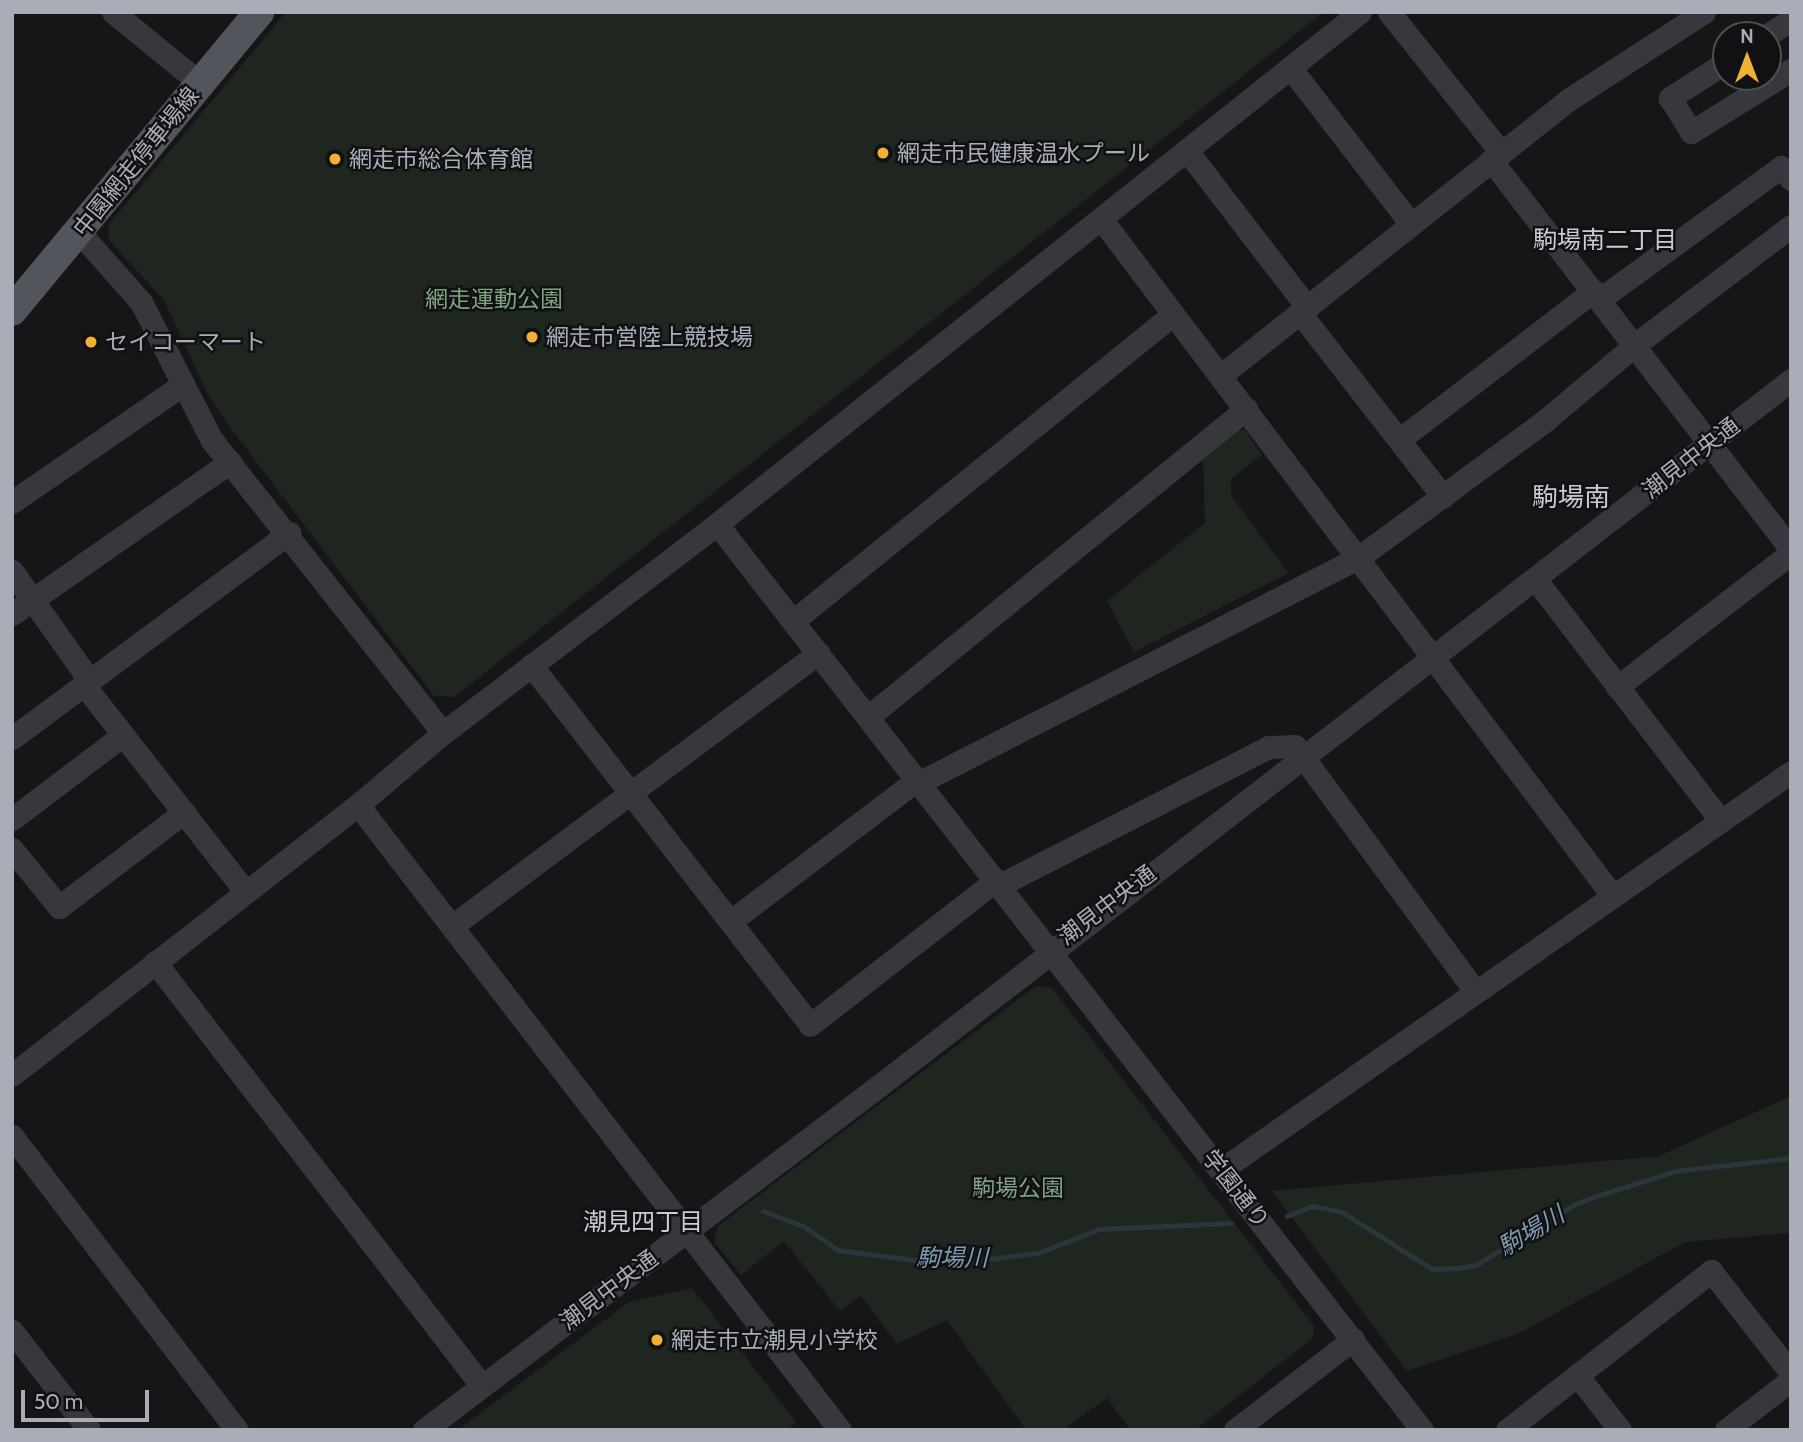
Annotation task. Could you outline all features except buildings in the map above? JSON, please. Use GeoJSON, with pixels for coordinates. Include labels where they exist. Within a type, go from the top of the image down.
{"type":"FeatureCollection","features":[{"type":"Feature","properties":{"kind":"main road","name":"中園網走停車場線"},"geometry":{"type":"LineString","coordinates":[[12,311],[259,12]]}},
{"type":"Feature","properties":{"kind":"street"},"geometry":{"type":"LineString","coordinates":[[113,12],[201,84]]}},
{"type":"Feature","properties":{"kind":"street"},"geometry":{"type":"LineString","coordinates":[[12,1075],[358,805],[443,733],[717,524],[1292,70],[1360,12]]}},
{"type":"Feature","properties":{"kind":"street"},"geometry":{"type":"LineString","coordinates":[[1389,12],[1597,295],[1791,551],[1617,687]]}},
{"type":"Feature","properties":{"kind":"street"},"geometry":{"type":"LineString","coordinates":[[1220,376],[1495,155],[1672,21],[1704,12]]}},
{"type":"Feature","properties":{"kind":"street"},"geometry":{"type":"LineString","coordinates":[[1292,70],[1411,224]]}},
{"type":"Feature","properties":{"kind":"street"},"geometry":{"type":"LineString","coordinates":[[1712,71],[1670,99],[1691,132],[1757,91]]}},
{"type":"Feature","properties":{"kind":"street"},"geometry":{"type":"LineString","coordinates":[[1188,152],[1443,497]]}},
{"type":"Feature","properties":{"kind":"street"},"geometry":{"type":"LineString","coordinates":[[1399,440],[1597,295],[1781,167],[1791,178]]}},
{"type":"Feature","properties":{"kind":"street"},"geometry":{"type":"LineString","coordinates":[[1102,220],[1171,316],[1247,409],[1612,895]]}},
{"type":"Feature","properties":{"kind":"street"},"geometry":{"type":"LineString","coordinates":[[731,921],[918,781],[1357,558],[1547,419],[1636,344],[1791,226]]}},
{"type":"Feature","properties":{"kind":"street"},"geometry":{"type":"LineString","coordinates":[[79,232],[141,302],[211,439],[289,533],[443,733]]}},
{"type":"Feature","properties":{"kind":"street"},"geometry":{"type":"LineString","coordinates":[[793,621],[1171,316]]}},
{"type":"Feature","properties":{"kind":"street","name":"潮見中央通"},"geometry":{"type":"LineString","coordinates":[[424,1430],[686,1232],[1049,949],[1536,580],[1791,380]]}},
{"type":"Feature","properties":{"kind":"street"},"geometry":{"type":"LineString","coordinates":[[12,502],[182,385]]}},
{"type":"Feature","properties":{"kind":"street"},"geometry":{"type":"LineString","coordinates":[[868,717],[1247,409]]}},
{"type":"Feature","properties":{"kind":"street"},"geometry":{"type":"LineString","coordinates":[[12,614],[230,462]]}},
{"type":"Feature","properties":{"kind":"street","name":"学園通り"},"geometry":{"type":"LineString","coordinates":[[717,524],[1422,1430]]}},
{"type":"Feature","properties":{"kind":"street"},"geometry":{"type":"LineString","coordinates":[[12,738],[289,533]]}},
{"type":"Feature","properties":{"kind":"street"},"geometry":{"type":"LineString","coordinates":[[12,571],[123,735],[246,892]]}},
{"type":"Feature","properties":{"kind":"street"},"geometry":{"type":"LineString","coordinates":[[1536,580],[1720,820]]}},
{"type":"Feature","properties":{"kind":"street"},"geometry":{"type":"LineString","coordinates":[[452,926],[818,653]]}},
{"type":"Feature","properties":{"kind":"street"},"geometry":{"type":"LineString","coordinates":[[531,666],[810,1025],[998,882],[1268,747],[1295,746],[1474,990]]}},
{"type":"Feature","properties":{"kind":"street"},"geometry":{"type":"LineString","coordinates":[[12,819],[123,735]]}},
{"type":"Feature","properties":{"kind":"street"},"geometry":{"type":"LineString","coordinates":[[1222,1170],[1474,990],[1791,772]]}},
{"type":"Feature","properties":{"kind":"street"},"geometry":{"type":"LineString","coordinates":[[358,805],[840,1430]]}},
{"type":"Feature","properties":{"kind":"street"},"geometry":{"type":"LineString","coordinates":[[12,849],[59,907],[184,812]]}},
{"type":"Feature","properties":{"kind":"street"},"geometry":{"type":"LineString","coordinates":[[155,962],[482,1386]]}},
{"type":"Feature","properties":{"kind":"street"},"geometry":{"type":"LineString","coordinates":[[12,1136],[237,1430]]}},
{"type":"Feature","properties":{"kind":"street"},"geometry":{"type":"LineString","coordinates":[[1507,1430],[1712,1271],[1791,1373]]}},
{"type":"Feature","properties":{"kind":"street"},"geometry":{"type":"LineString","coordinates":[[12,1331],[89,1430]]}},
{"type":"Feature","properties":{"kind":"street"},"geometry":{"type":"LineString","coordinates":[[1244,1427],[1353,1339]]}},
{"type":"Feature","properties":{"kind":"street"},"geometry":{"type":"LineString","coordinates":[[1577,1375],[1620,1430]]}},
{"type":"Feature","properties":{"kind":"street"},"geometry":{"type":"LineString","coordinates":[[1726,1430],[1791,1380]]}},
{"type":"Feature","properties":{"kind":"green space","name":"網走運動公園"},"geometry":{"type":"Polygon","coordinates":[[[286,12],[1324,12],[454,697],[434,696],[229,426],[207,393],[164,300],[109,240],[109,224],[286,12]]]}},
{"type":"Feature","properties":{"kind":"green space"},"geometry":{"type":"Polygon","coordinates":[[[1238,430],[1245,430],[1262,455],[1231,479],[1231,495],[1288,573],[1134,652],[1107,601],[1205,523],[1203,456],[1238,430]]]}},
{"type":"Feature","properties":{"kind":"green space","name":"駒場公園"},"geometry":{"type":"Polygon","coordinates":[[[1036,986],[1052,988],[1314,1326],[1313,1338],[1195,1430],[1130,1430],[1107,1398],[1063,1430],[1026,1430],[947,1320],[897,1344],[861,1296],[840,1311],[784,1241],[741,1275],[714,1242],[718,1226],[1036,986]]]}},
{"type":"Feature","properties":{"kind":"green space"},"geometry":{"type":"Polygon","coordinates":[[[1791,1096],[1791,1233],[1685,1242],[1520,1333],[1407,1371],[1272,1191],[1659,1156],[1791,1096]]]}},
{"type":"Feature","properties":{"kind":"green space","name":"網走市立潮見小学校"},"geometry":{"type":"Polygon","coordinates":[[[692,1288],[796,1422],[786,1430],[458,1430],[629,1302],[692,1288]]]}},
{"type":"Feature","properties":{"kind":"waterway","name":"駒場川"},"geometry":{"type":"LineString","coordinates":[[1287,1216],[1312,1206],[1342,1212],[1432,1269],[1459,1268],[1476,1265],[1575,1204],[1603,1194],[1675,1171],[1791,1158]]}},
{"type":"Feature","properties":{"kind":"waterway","name":"駒場川"},"geometry":{"type":"LineString","coordinates":[[763,1211],[803,1226],[838,1250],[914,1260],[973,1261],[1038,1253],[1099,1229],[1231,1223]]}},
{"type":"Feature","properties":{"kind":"place","name":"網走市民健康温水プール"},"geometry":{"type":"Point","coordinates":[883,153]}},
{"type":"Feature","properties":{"kind":"place","name":"網走市総合体育館"},"geometry":{"type":"Point","coordinates":[335,159]}},
{"type":"Feature","properties":{"kind":"place","name":"網走市営陸上競技場"},"geometry":{"type":"Point","coordinates":[532,337]}},
{"type":"Feature","properties":{"kind":"place","name":"セイコーマート"},"geometry":{"type":"Point","coordinates":[91,342]}},
{"type":"Feature","properties":{"kind":"place","name":"網走市立潮見小学校"},"geometry":{"type":"Point","coordinates":[657,1340]}},
{"type":"Feature","properties":{"kind":"district","name":"駒場南二丁目"},"geometry":{"type":"Point","coordinates":[1605,240]}},
{"type":"Feature","properties":{"kind":"district","name":"駒場南"},"geometry":{"type":"Point","coordinates":[1571,498]}},
{"type":"Feature","properties":{"kind":"district","name":"潮見四丁目"},"geometry":{"type":"Point","coordinates":[643,1222]}}]}
